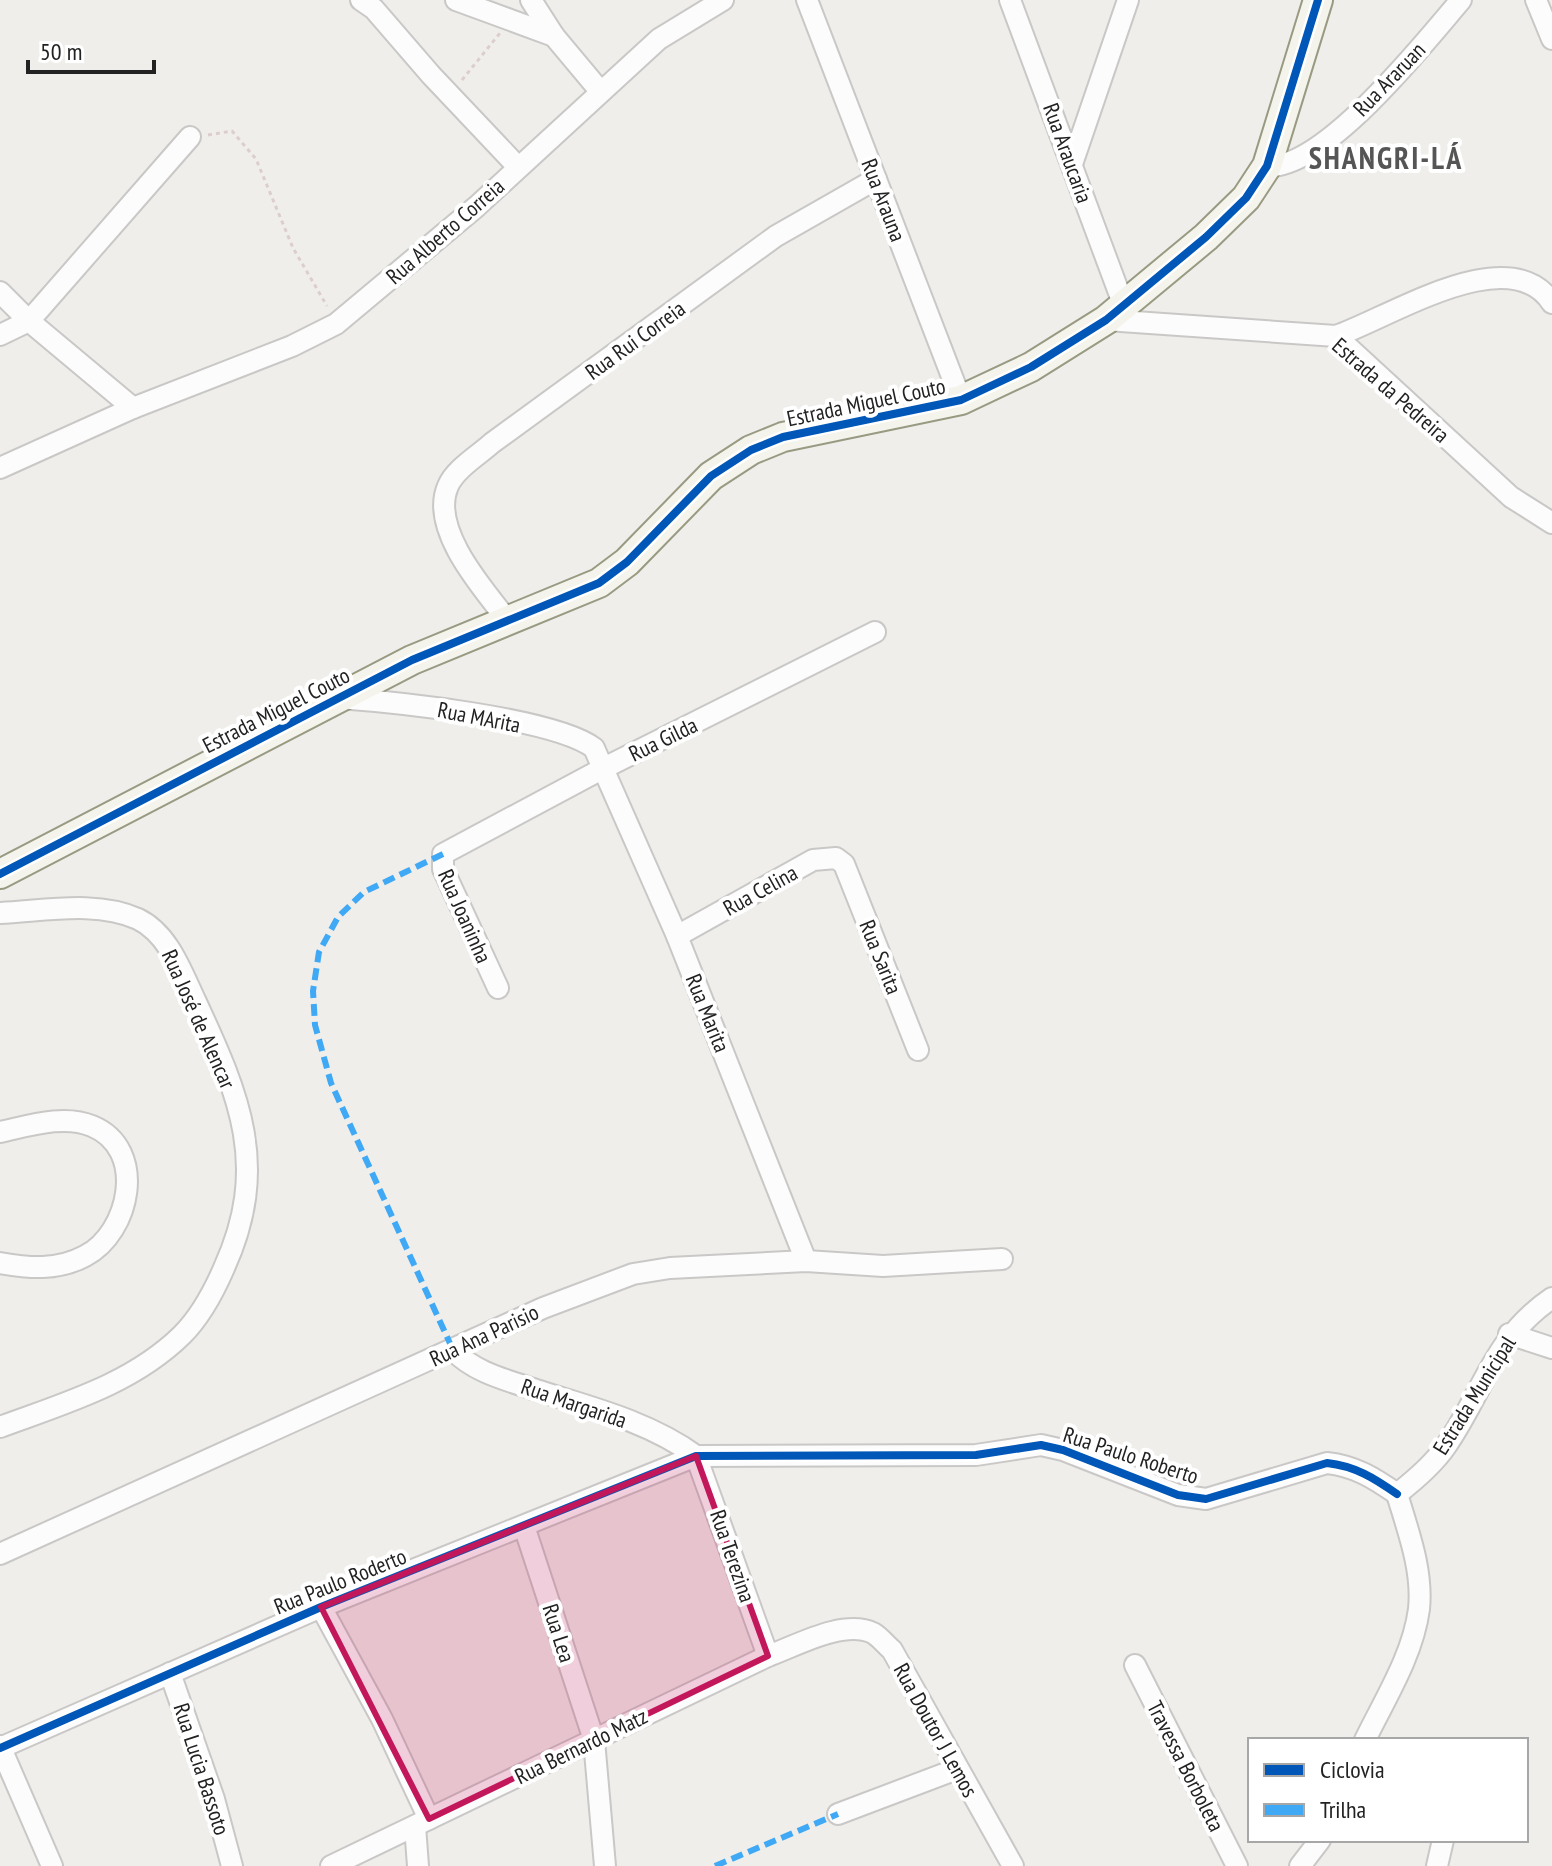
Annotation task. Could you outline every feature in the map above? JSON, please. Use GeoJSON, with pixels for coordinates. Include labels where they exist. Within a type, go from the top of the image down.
{"type":"FeatureCollection","features":[{"type":"Feature","properties":{"kind":"street"},"geometry":{"type":"LineString","coordinates":[[361,0],[394,30],[449,95],[518,167]]}},
{"type":"Feature","properties":{"kind":"street"},"geometry":{"type":"LineString","coordinates":[[456,0],[554,36]]}},
{"type":"Feature","properties":{"kind":"street"},"geometry":{"type":"LineString","coordinates":[[531,0],[554,36],[600,91]]}},
{"type":"Feature","properties":{"kind":"street","name":"Rua Alberto Correia"},"geometry":{"type":"LineString","coordinates":[[0,468],[133,408],[292,346],[336,324],[418,258],[659,39],[723,0]]}},
{"type":"Feature","properties":{"kind":"street","name":"Rua Arauna"},"geometry":{"type":"LineString","coordinates":[[807,0],[961,400]]}},
{"type":"Feature","properties":{"kind":"street","name":"Rua Araucaria"},"geometry":{"type":"LineString","coordinates":[[1010,0],[1072,164],[1115,313]]}},
{"type":"Feature","properties":{"kind":"street"},"geometry":{"type":"LineString","coordinates":[[1072,164],[1128,0]]}},
{"type":"Feature","properties":{"kind":"street","name":"Estrada Miguel Couto"},"geometry":{"type":"LineString","coordinates":[[0,874],[412,660],[599,583],[627,562],[711,476],[751,450],[783,437],[961,400],[1031,367],[1115,313],[1206,237],[1246,198],[1267,166],[1318,0]]}},
{"type":"Feature","properties":{"kind":"street","name":"Rua Araruan"},"geometry":{"type":"LineString","coordinates":[[1267,166],[1282,167],[1319,149],[1379,92],[1461,0]]}},
{"type":"Feature","properties":{"kind":"street"},"geometry":{"type":"LineString","coordinates":[[1536,0],[1552,39]]}},
{"type":"Feature","properties":{"kind":"street"},"geometry":{"type":"LineString","coordinates":[[0,335],[29,321],[190,137]]}},
{"type":"Feature","properties":{"kind":"street","name":"Rua Rui Correia"},"geometry":{"type":"LineString","coordinates":[[509,622],[474,576],[451,536],[445,520],[448,487],[492,443],[776,236],[876,179]]}},
{"type":"Feature","properties":{"kind":"street"},"geometry":{"type":"LineString","coordinates":[[1336,336],[1406,304],[1487,279],[1514,277],[1532,282],[1550,300]]}},
{"type":"Feature","properties":{"kind":"street"},"geometry":{"type":"LineString","coordinates":[[0,292],[29,321],[133,408]]}},
{"type":"Feature","properties":{"kind":"street","name":"Estrada da Pedreira"},"geometry":{"type":"LineString","coordinates":[[1115,313],[1336,336],[1511,497],[1552,523]]}},
{"type":"Feature","properties":{"kind":"street","name":"Rua Gilda"},"geometry":{"type":"LineString","coordinates":[[452,848],[875,632]]}},
{"type":"Feature","properties":{"kind":"street","name":"Rua MArita"},"geometry":{"type":"LineString","coordinates":[[339,697],[475,715],[547,731],[587,743],[594,748],[602,769]]}},
{"type":"Feature","properties":{"kind":"street","name":"Rua Marita"},"geometry":{"type":"LineString","coordinates":[[602,769],[677,936],[806,1261]]}},
{"type":"Feature","properties":{"kind":"street","name":"Rua Joaninha"},"geometry":{"type":"LineString","coordinates":[[452,848],[441,856],[443,869],[498,988]]}},
{"type":"Feature","properties":{"kind":"street","name":"Rua Celina"},"geometry":{"type":"LineString","coordinates":[[677,936],[813,860],[827,856],[844,864]]}},
{"type":"Feature","properties":{"kind":"street","name":"Rua Sarita"},"geometry":{"type":"LineString","coordinates":[[844,864],[918,1050]]}},
{"type":"Feature","properties":{"kind":"street","name":"Rua José de Alencar"},"geometry":{"type":"LineString","coordinates":[[0,913],[87,908],[125,915],[155,931],[171,951],[225,1066],[245,1132],[248,1157],[247,1203],[235,1244],[210,1298],[184,1334],[143,1367],[106,1388],[0,1427]]}},
{"type":"Feature","properties":{"kind":"street"},"geometry":{"type":"LineString","coordinates":[[0,1132],[52,1121],[91,1125],[111,1139],[125,1165],[128,1198],[113,1232],[86,1256],[54,1267],[0,1263]]}},
{"type":"Feature","properties":{"kind":"street","name":"Rua Ana Parisio"},"geometry":{"type":"LineString","coordinates":[[0,1554],[597,1285],[633,1274],[806,1261],[883,1266],[1002,1259]]}},
{"type":"Feature","properties":{"kind":"street","name":"Estrada Municipal"},"geometry":{"type":"LineString","coordinates":[[1397,1494],[1445,1448],[1509,1334],[1526,1316],[1552,1298]]}},
{"type":"Feature","properties":{"kind":"street"},"geometry":{"type":"LineString","coordinates":[[1509,1334],[1552,1348]]}},
{"type":"Feature","properties":{"kind":"street","name":"Rua Margarida"},"geometry":{"type":"LineString","coordinates":[[453,1350],[464,1362],[491,1375],[620,1417],[677,1442],[696,1456]]}},
{"type":"Feature","properties":{"kind":"street","name":"Rua Paulo Roberto"},"geometry":{"type":"LineString","coordinates":[[696,1456],[976,1455],[1041,1445],[1063,1450],[1178,1495],[1206,1499],[1327,1463],[1347,1465],[1372,1476],[1397,1494]]}},
{"type":"Feature","properties":{"kind":"street","name":"Rua Paulo Roderto"},"geometry":{"type":"LineString","coordinates":[[0,1747],[321,1607],[696,1456]]}},
{"type":"Feature","properties":{"kind":"street","name":"Rua Terezina"},"geometry":{"type":"LineString","coordinates":[[696,1456],[768,1656]]}},
{"type":"Feature","properties":{"kind":"street"},"geometry":{"type":"LineString","coordinates":[[1366,1738],[1405,1658],[1419,1609],[1416,1558],[1397,1494]]}},
{"type":"Feature","properties":{"kind":"street","name":"Rua Lea"},"geometry":{"type":"LineString","coordinates":[[524,1526],[594,1740],[605,1866]]}},
{"type":"Feature","properties":{"kind":"street"},"geometry":{"type":"LineString","coordinates":[[321,1607],[382,1719],[422,1822],[418,1866]]}},
{"type":"Feature","properties":{"kind":"street","name":"Rua Doutor J Lemos"},"geometry":{"type":"LineString","coordinates":[[834,1633],[858,1629],[874,1634],[892,1650],[1013,1866]]}},
{"type":"Feature","properties":{"kind":"street","name":"Rua Bernardo Matz"},"geometry":{"type":"LineString","coordinates":[[331,1866],[768,1656],[834,1633]]}},
{"type":"Feature","properties":{"kind":"street","name":"Travessa Borboleta"},"geometry":{"type":"LineString","coordinates":[[1135,1665],[1237,1866]]}},
{"type":"Feature","properties":{"kind":"street","name":"Rua Lucia Bassoto"},"geometry":{"type":"LineString","coordinates":[[170,1673],[214,1799],[232,1866]]}},
{"type":"Feature","properties":{"kind":"street"},"geometry":{"type":"LineString","coordinates":[[0,1747],[52,1866]]}},
{"type":"Feature","properties":{"kind":"street"},"geometry":{"type":"LineString","coordinates":[[838,1814],[957,1769]]}},
{"type":"Feature","properties":{"kind":"street"},"geometry":{"type":"LineString","coordinates":[[1300,1866],[1318,1842]]}},
{"type":"Feature","properties":{"kind":"street"},"geometry":{"type":"LineString","coordinates":[[1437,1866],[1443,1842]]}},
{"type":"Feature","properties":{"kind":"path"},"geometry":{"type":"LineString","coordinates":[[449,95],[510,21]]}},
{"type":"Feature","properties":{"kind":"path"},"geometry":{"type":"LineString","coordinates":[[190,137],[232,131],[256,159],[293,248],[336,324]]}},
{"type":"Feature","properties":{"kind":"highlighted area"},"geometry":{"type":"Polygon","coordinates":[[[696,1456],[768,1656],[429,1819],[321,1607],[696,1456]]]}},
{"type":"Feature","properties":{"kind":"marked path"},"geometry":{"type":"LineString","coordinates":[[443,854],[364,892],[338,917],[319,952],[313,991],[315,1025],[331,1083],[453,1350]]}},
{"type":"Feature","properties":{"kind":"marked path"},"geometry":{"type":"LineString","coordinates":[[715,1866],[838,1814]]}},
{"type":"Feature","properties":{"kind":"cycle path"},"geometry":{"type":"LineString","coordinates":[[0,874],[412,660],[599,583],[627,562],[711,476],[751,450],[783,437],[961,400],[1031,367],[1106,320],[1206,237],[1246,198],[1267,166],[1318,0]]}},
{"type":"Feature","properties":{"kind":"cycle path"},"geometry":{"type":"LineString","coordinates":[[0,1748],[321,1607],[696,1456],[976,1455],[1041,1445],[1063,1450],[1178,1495],[1206,1499],[1327,1463],[1364,1474],[1397,1494]]}},
{"type":"Feature","properties":{"kind":"district","name":"SHANGRI-LÁ"},"geometry":{"type":"Point","coordinates":[1386,159]}}]}
